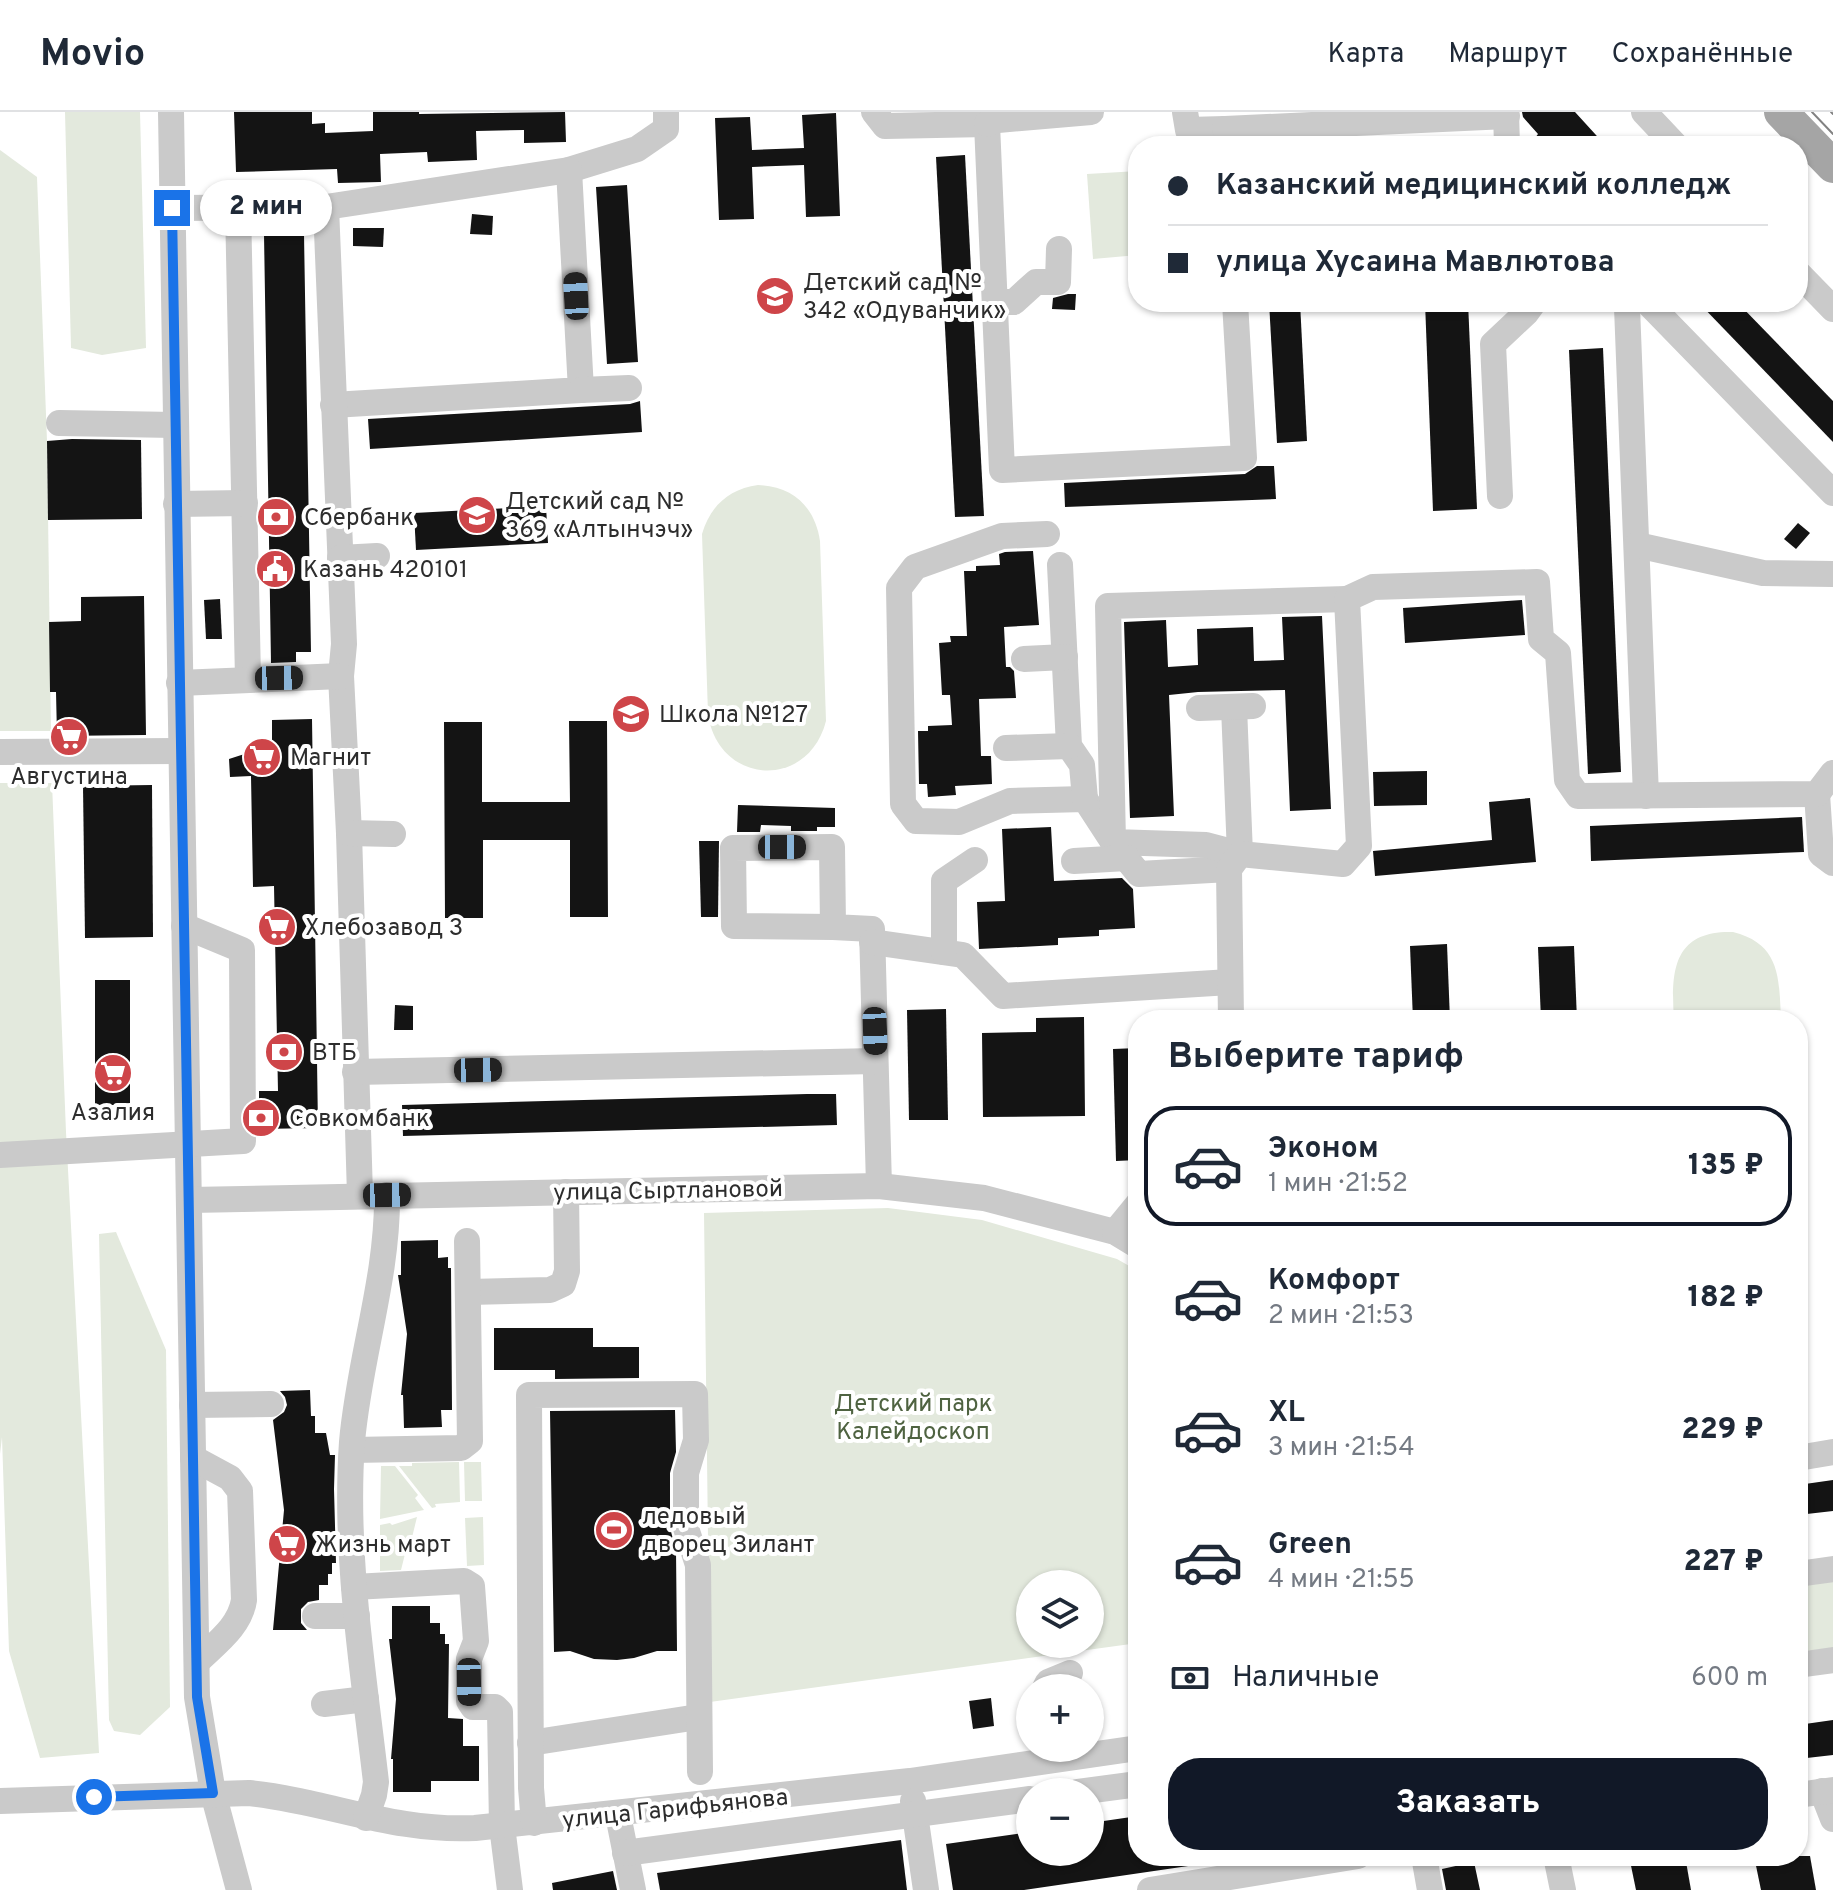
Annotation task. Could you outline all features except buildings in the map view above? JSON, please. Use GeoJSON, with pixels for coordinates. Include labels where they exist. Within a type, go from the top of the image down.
{"type":"FeatureCollection","features":[{"type":"Feature","properties":{"kind":"main road"},"geometry":{"type":"LineString","coordinates":[[1781,112],[1804,136]]}},
{"type":"Feature","properties":{"kind":"main road"},"geometry":{"type":"LineString","coordinates":[[1808,140],[1833,166]]}},
{"type":"Feature","properties":{"kind":"street"},"geometry":{"type":"LineString","coordinates":[[171,112],[197,1697],[213,1793],[239,1890]]}},
{"type":"Feature","properties":{"kind":"street"},"geometry":{"type":"LineString","coordinates":[[172,208],[326,207],[569,170],[637,149],[666,129],[666,112]]}},
{"type":"Feature","properties":{"kind":"street"},"geometry":{"type":"LineString","coordinates":[[874,112],[885,126],[987,124],[998,120],[1091,112]]}},
{"type":"Feature","properties":{"kind":"street"},"geometry":{"type":"LineString","coordinates":[[1185,112],[1188,130],[1216,136]]}},
{"type":"Feature","properties":{"kind":"street"},"geometry":{"type":"LineString","coordinates":[[1644,112],[1667,136]]}},
{"type":"Feature","properties":{"kind":"street"},"geometry":{"type":"LineString","coordinates":[[1249,136],[1507,114],[1507,136]]}},
{"type":"Feature","properties":{"kind":"street"},"geometry":{"type":"LineString","coordinates":[[987,124],[1002,470],[1244,458],[1236,312]]}},
{"type":"Feature","properties":{"kind":"street"},"geometry":{"type":"LineString","coordinates":[[569,170],[581,390]]}},
{"type":"Feature","properties":{"kind":"street"},"geometry":{"type":"LineString","coordinates":[[238,207],[248,679]]}},
{"type":"Feature","properties":{"kind":"street"},"geometry":{"type":"LineString","coordinates":[[326,207],[344,644],[341,676],[360,1195]]}},
{"type":"Feature","properties":{"kind":"street"},"geometry":{"type":"LineString","coordinates":[[995,302],[1014,302],[1036,282],[1058,282],[1059,249]]}},
{"type":"Feature","properties":{"kind":"street"},"geometry":{"type":"LineString","coordinates":[[1808,283],[1833,309]]}},
{"type":"Feature","properties":{"kind":"street"},"geometry":{"type":"LineString","coordinates":[[1500,496],[1493,344],[1527,312]]}},
{"type":"Feature","properties":{"kind":"street"},"geometry":{"type":"LineString","coordinates":[[1627,312],[1646,796]]}},
{"type":"Feature","properties":{"kind":"street"},"geometry":{"type":"LineString","coordinates":[[1657,312],[1833,493]]}},
{"type":"Feature","properties":{"kind":"street"},"geometry":{"type":"LineString","coordinates":[[333,405],[629,388]]}},
{"type":"Feature","properties":{"kind":"street"},"geometry":{"type":"LineString","coordinates":[[59,423],[175,425]]}},
{"type":"Feature","properties":{"kind":"street"},"geometry":{"type":"LineString","coordinates":[[176,504],[245,503]]}},
{"type":"Feature","properties":{"kind":"street"},"geometry":{"type":"LineString","coordinates":[[1047,534],[1002,536],[915,567],[899,588],[903,804],[916,821],[959,822],[1010,801],[1085,799]]}},
{"type":"Feature","properties":{"kind":"street"},"geometry":{"type":"LineString","coordinates":[[1637,545],[1763,573],[1833,574]]}},
{"type":"Feature","properties":{"kind":"street"},"geometry":{"type":"LineString","coordinates":[[340,558],[377,556]]}},
{"type":"Feature","properties":{"kind":"street"},"geometry":{"type":"LineString","coordinates":[[1060,565],[1069,746],[1082,765],[1085,799],[1120,850]]}},
{"type":"Feature","properties":{"kind":"street"},"geometry":{"type":"LineString","coordinates":[[1120,850],[1108,606],[1347,599],[1373,587],[1537,582],[1541,639],[1558,653],[1567,780],[1578,796],[1817,794]]}},
{"type":"Feature","properties":{"kind":"street"},"geometry":{"type":"LineString","coordinates":[[1074,861],[1120,850],[1206,845],[1235,862],[1343,864],[1359,846],[1347,599]]}},
{"type":"Feature","properties":{"kind":"street"},"geometry":{"type":"LineString","coordinates":[[1024,659],[1065,657]]}},
{"type":"Feature","properties":{"kind":"street"},"geometry":{"type":"LineString","coordinates":[[179,683],[341,676]]}},
{"type":"Feature","properties":{"kind":"street"},"geometry":{"type":"LineString","coordinates":[[1199,708],[1243,707],[1231,1010]]}},
{"type":"Feature","properties":{"kind":"street"},"geometry":{"type":"LineString","coordinates":[[1006,748],[1069,746]]}},
{"type":"Feature","properties":{"kind":"street"},"geometry":{"type":"LineString","coordinates":[[0,752],[180,751]]}},
{"type":"Feature","properties":{"kind":"street"},"geometry":{"type":"LineString","coordinates":[[1833,773],[1817,794],[1821,854],[1833,863]]}},
{"type":"Feature","properties":{"kind":"street"},"geometry":{"type":"LineString","coordinates":[[349,833],[393,834]]}},
{"type":"Feature","properties":{"kind":"street"},"geometry":{"type":"LineString","coordinates":[[833,927],[832,847],[733,848],[734,926],[872,929],[879,1186]]}},
{"type":"Feature","properties":{"kind":"street"},"geometry":{"type":"LineString","coordinates":[[944,952],[944,881],[975,860]]}},
{"type":"Feature","properties":{"kind":"street"},"geometry":{"type":"LineString","coordinates":[[0,1155],[243,1141],[242,950],[184,926]]}},
{"type":"Feature","properties":{"kind":"street"},"geometry":{"type":"LineString","coordinates":[[872,942],[963,955],[1003,996],[1230,982]]}},
{"type":"Feature","properties":{"kind":"street"},"geometry":{"type":"LineString","coordinates":[[355,1072],[875,1061]]}},
{"type":"Feature","properties":{"kind":"street","name":"улица Сыртлановой"},"geometry":{"type":"LineString","coordinates":[[190,1200],[879,1186],[984,1198],[1115,1232],[1128,1240]]}},
{"type":"Feature","properties":{"kind":"street"},"geometry":{"type":"LineString","coordinates":[[469,1292],[550,1290],[563,1284],[567,1271],[566,1192]]}},
{"type":"Feature","properties":{"kind":"street"},"geometry":{"type":"LineString","coordinates":[[366,1818],[376,1787],[351,1561],[352,1450],[386,1233],[387,1195]]}},
{"type":"Feature","properties":{"kind":"street"},"geometry":{"type":"LineString","coordinates":[[1115,1232],[1128,1216]]}},
{"type":"Feature","properties":{"kind":"street"},"geometry":{"type":"LineString","coordinates":[[352,1450],[461,1448],[472,1437],[467,1241]]}},
{"type":"Feature","properties":{"kind":"street"},"geometry":{"type":"LineString","coordinates":[[534,1823],[530,1743],[529,1395],[695,1394],[696,1440],[686,1473],[686,1528],[698,1565],[700,1772]]}},
{"type":"Feature","properties":{"kind":"street"},"geometry":{"type":"LineString","coordinates":[[192,1405],[271,1404]]}},
{"type":"Feature","properties":{"kind":"street"},"geometry":{"type":"LineString","coordinates":[[1808,1456],[1833,1452]]}},
{"type":"Feature","properties":{"kind":"street"},"geometry":{"type":"LineString","coordinates":[[193,1458],[230,1478],[240,1491],[244,1600],[235,1624],[197,1662]]}},
{"type":"Feature","properties":{"kind":"street"},"geometry":{"type":"LineString","coordinates":[[1808,1573],[1833,1569]]}},
{"type":"Feature","properties":{"kind":"street"},"geometry":{"type":"LineString","coordinates":[[354,1587],[464,1581],[472,1586],[476,1641],[469,1659],[469,1701],[473,1707],[495,1707],[500,1712],[502,1826],[510,1890]]}},
{"type":"Feature","properties":{"kind":"street"},"geometry":{"type":"LineString","coordinates":[[315,1616],[357,1616]]}},
{"type":"Feature","properties":{"kind":"street"},"geometry":{"type":"LineString","coordinates":[[1808,1664],[1833,1660]]}},
{"type":"Feature","properties":{"kind":"street"},"geometry":{"type":"LineString","coordinates":[[324,1704],[366,1699]]}},
{"type":"Feature","properties":{"kind":"street"},"geometry":{"type":"LineString","coordinates":[[530,1743],[698,1717]]}},
{"type":"Feature","properties":{"kind":"street","name":"улица Гарифьянова"},"geometry":{"type":"LineString","coordinates":[[1104,1750],[1128,1749]]}},
{"type":"Feature","properties":{"kind":"street","name":"улица Гарифьянова"},"geometry":{"type":"LineString","coordinates":[[0,1801],[213,1793],[277,1796],[366,1818],[423,1828],[502,1826],[910,1781],[1016,1760]]}},
{"type":"Feature","properties":{"kind":"street"},"geometry":{"type":"LineString","coordinates":[[910,1781],[926,1890]]}},
{"type":"Feature","properties":{"kind":"street"},"geometry":{"type":"LineString","coordinates":[[1104,1789],[1128,1785]]}},
{"type":"Feature","properties":{"kind":"street"},"geometry":{"type":"LineString","coordinates":[[1818,1792],[1833,1819]]}},
{"type":"Feature","properties":{"kind":"street"},"geometry":{"type":"LineString","coordinates":[[625,1853],[1016,1801]]}},
{"type":"Feature","properties":{"kind":"street"},"geometry":{"type":"LineString","coordinates":[[618,1815],[633,1890]]}},
{"type":"Feature","properties":{"kind":"street"},"geometry":{"type":"LineString","coordinates":[[1150,1890],[1202,1877],[1284,1866]]}},
{"type":"Feature","properties":{"kind":"street"},"geometry":{"type":"LineString","coordinates":[[1426,1866],[1430,1890]]}},
{"type":"Feature","properties":{"kind":"street"},"geometry":{"type":"LineString","coordinates":[[1558,1866],[1563,1890]]}},
{"type":"Feature","properties":{"kind":"green space"},"geometry":{"type":"Polygon","coordinates":[[[65,112],[140,112],[146,348],[102,355],[71,348],[65,112]]]}},
{"type":"Feature","properties":{"kind":"green space"},"geometry":{"type":"Polygon","coordinates":[[[0,150],[37,177],[47,441],[51,731],[0,731],[0,150]]]}},
{"type":"Feature","properties":{"kind":"green space"},"geometry":{"type":"Polygon","coordinates":[[[1128,172],[1128,256],[1093,259],[1087,174],[1128,172]]]}},
{"type":"Feature","properties":{"kind":"green space"},"geometry":{"type":"Polygon","coordinates":[[[758,485],[792,494],[807,509],[817,529],[820,541],[826,721],[816,744],[801,759],[783,768],[764,770],[745,766],[728,755],[715,738],[708,714],[702,534],[710,515],[722,500],[738,490],[758,485]]]}},
{"type":"Feature","properties":{"kind":"green space"},"geometry":{"type":"Polygon","coordinates":[[[0,783],[52,783],[66,1132],[99,1753],[40,1758],[9,1651],[2,1437],[0,1454],[0,783]]]}},
{"type":"Feature","properties":{"kind":"green space"},"geometry":{"type":"Polygon","coordinates":[[[1733,932],[1749,938],[1769,954],[1778,977],[1780,1010],[1674,1010],[1673,986],[1680,958],[1698,938],[1733,932]]]}},
{"type":"Feature","properties":{"kind":"green space","name":"Детский парк Калейдоскоп"},"geometry":{"type":"Polygon","coordinates":[[[888,1208],[982,1220],[1117,1259],[1128,1265],[1128,1644],[1104,1648],[1104,1570],[1016,1570],[1016,1658],[1029,1658],[710,1702],[704,1213],[888,1208]]]}},
{"type":"Feature","properties":{"kind":"green space"},"geometry":{"type":"Polygon","coordinates":[[[116,1232],[166,1350],[170,1707],[140,1735],[114,1731],[109,1720],[99,1234],[116,1232]]]}},
{"type":"Feature","properties":{"kind":"green space"},"geometry":{"type":"Polygon","coordinates":[[[459,1462],[460,1502],[435,1504],[436,1507],[432,1508],[399,1466],[412,1466],[412,1463],[459,1462]]]}},
{"type":"Feature","properties":{"kind":"green space"},"geometry":{"type":"Polygon","coordinates":[[[464,1462],[481,1462],[482,1501],[465,1501],[464,1462]]]}},
{"type":"Feature","properties":{"kind":"green space"},"geometry":{"type":"Polygon","coordinates":[[[381,1466],[395,1466],[418,1495],[415,1498],[424,1510],[380,1519],[381,1466]]]}},
{"type":"Feature","properties":{"kind":"green space"},"geometry":{"type":"Polygon","coordinates":[[[417,1517],[401,1570],[380,1571],[380,1525],[392,1525],[417,1517]]]}},
{"type":"Feature","properties":{"kind":"green space"},"geometry":{"type":"Polygon","coordinates":[[[483,1517],[484,1565],[467,1566],[465,1518],[483,1517]]]}},
{"type":"Feature","properties":{"kind":"green space"},"geometry":{"type":"Polygon","coordinates":[[[1833,1575],[1833,1648],[1808,1651],[1808,1579],[1833,1575]]]}},
{"type":"Feature","properties":{"kind":"tram line"},"geometry":{"type":"LineString","coordinates":[[1812,112],[1833,134]]}},
{"type":"Feature","properties":{"kind":"place","name":"Детский сад № 342 «Одуванчик»"},"geometry":{"type":"Point","coordinates":[775,296]}},
{"type":"Feature","properties":{"kind":"place","name":"Детский сад № 369 «Алтынчэч»"},"geometry":{"type":"Point","coordinates":[477,515]}},
{"type":"Feature","properties":{"kind":"place","name":"Сбербанк"},"geometry":{"type":"Point","coordinates":[276,517]}},
{"type":"Feature","properties":{"kind":"place","name":"Казань 420101"},"geometry":{"type":"Point","coordinates":[275,569]}},
{"type":"Feature","properties":{"kind":"place","name":"Школа №127"},"geometry":{"type":"Point","coordinates":[631,714]}},
{"type":"Feature","properties":{"kind":"place","name":"Августина"},"geometry":{"type":"Point","coordinates":[69,737]}},
{"type":"Feature","properties":{"kind":"place","name":"Магнит"},"geometry":{"type":"Point","coordinates":[262,757]}},
{"type":"Feature","properties":{"kind":"place","name":"Хлебозавод 3"},"geometry":{"type":"Point","coordinates":[277,927]}},
{"type":"Feature","properties":{"kind":"place","name":"ВТБ"},"geometry":{"type":"Point","coordinates":[284,1052]}},
{"type":"Feature","properties":{"kind":"place","name":"Азалия"},"geometry":{"type":"Point","coordinates":[113,1073]}},
{"type":"Feature","properties":{"kind":"place","name":"Совкомбанк"},"geometry":{"type":"Point","coordinates":[261,1118]}},
{"type":"Feature","properties":{"kind":"place","name":"ледовый дворец Зилант"},"geometry":{"type":"Point","coordinates":[614,1530]}},
{"type":"Feature","properties":{"kind":"place","name":"Жизнь март"},"geometry":{"type":"Point","coordinates":[287,1544]}},
{"type":"Feature","properties":{"kind":"route"},"geometry":{"type":"LineString","coordinates":[[94,1797],[213,1793],[197,1697],[172,208]]}}]}
